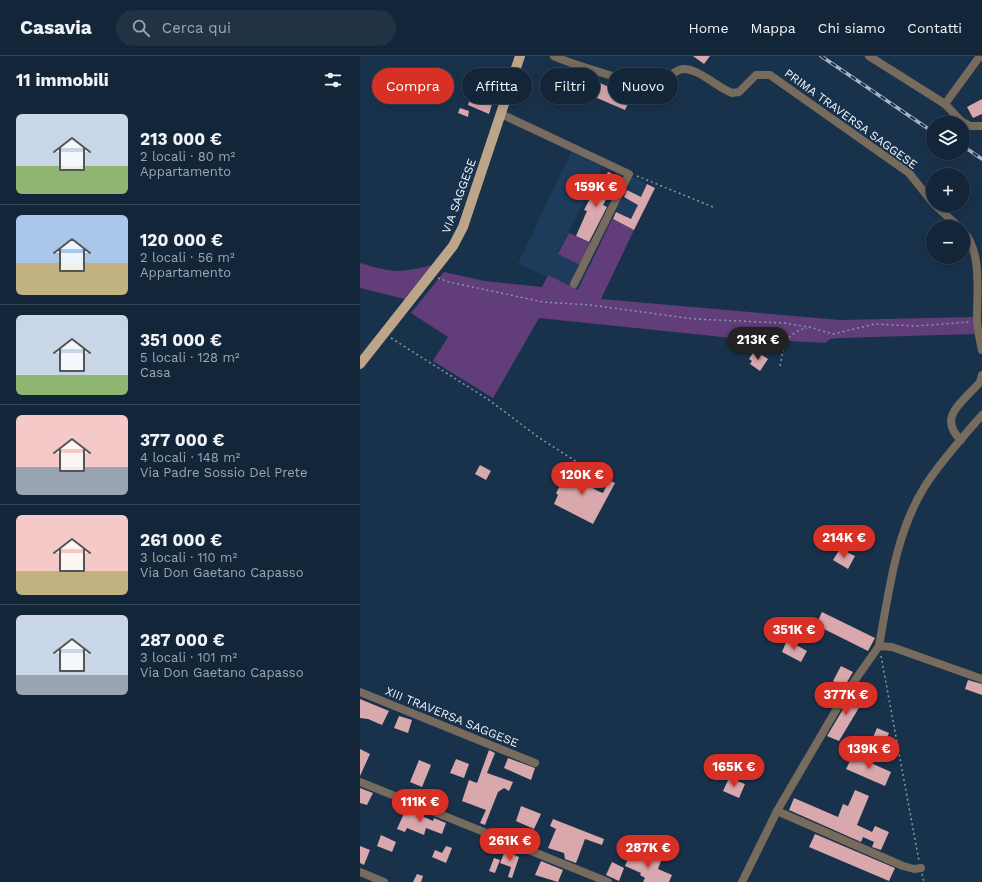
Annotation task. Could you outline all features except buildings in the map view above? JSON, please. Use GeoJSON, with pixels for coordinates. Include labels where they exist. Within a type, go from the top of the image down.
{"type":"FeatureCollection","features":[{"type":"Feature","properties":{"kind":"main road","name":"VIA SAGGESE"},"geometry":{"type":"LineString","coordinates":[[360,364],[453,246],[463,227],[521,56]]}},
{"type":"Feature","properties":{"kind":"street","name":"PRIMA TRAVERSA SAGGESE"},"geometry":{"type":"LineString","coordinates":[[554,56],[571,64],[608,73],[650,87],[660,85],[671,75],[683,69],[696,72],[732,94],[739,92],[756,76],[770,75],[909,173],[926,194]]}},
{"type":"Feature","properties":{"kind":"street"},"geometry":{"type":"LineString","coordinates":[[869,56],[945,104],[961,121],[970,126],[982,126]]}},
{"type":"Feature","properties":{"kind":"street"},"geometry":{"type":"LineString","coordinates":[[945,104],[980,56]]}},
{"type":"Feature","properties":{"kind":"street"},"geometry":{"type":"LineString","coordinates":[[501,114],[629,174],[574,284]]}},
{"type":"Feature","properties":{"kind":"street"},"geometry":{"type":"LineString","coordinates":[[943,212],[951,220]]}},
{"type":"Feature","properties":{"kind":"street"},"geometry":{"type":"LineString","coordinates":[[970,239],[974,244],[979,263],[980,287],[977,321],[982,350]]}},
{"type":"Feature","properties":{"kind":"street"},"geometry":{"type":"LineString","coordinates":[[961,440],[951,428],[950,424],[952,414],[980,382],[982,375]]}},
{"type":"Feature","properties":{"kind":"street"},"geometry":{"type":"LineString","coordinates":[[742,882],[777,811],[846,693],[879,646],[891,580],[901,538],[915,504],[941,463],[982,415]]}},
{"type":"Feature","properties":{"kind":"street"},"geometry":{"type":"LineString","coordinates":[[879,646],[892,647],[982,679]]}},
{"type":"Feature","properties":{"kind":"street","name":"XIII TRAVERSA SAGGESE"},"geometry":{"type":"LineString","coordinates":[[360,692],[535,763]]}},
{"type":"Feature","properties":{"kind":"street"},"geometry":{"type":"LineString","coordinates":[[360,782],[608,882]]}},
{"type":"Feature","properties":{"kind":"street"},"geometry":{"type":"LineString","coordinates":[[777,811],[903,866],[914,869],[920,868]]}},
{"type":"Feature","properties":{"kind":"street"},"geometry":{"type":"LineString","coordinates":[[360,872],[384,882]]}},
{"type":"Feature","properties":{"kind":"path"},"geometry":{"type":"LineString","coordinates":[[629,174],[650,180],[713,207]]}},
{"type":"Feature","properties":{"kind":"path"},"geometry":{"type":"LineString","coordinates":[[430,275],[449,282],[543,302],[590,305],[694,319],[784,323],[809,327],[833,334],[875,324],[915,326],[977,321]]}},
{"type":"Feature","properties":{"kind":"path"},"geometry":{"type":"LineString","coordinates":[[780,366],[787,340],[795,331],[809,327]]}},
{"type":"Feature","properties":{"kind":"path"},"geometry":{"type":"LineString","coordinates":[[384,334],[489,400],[538,438],[580,464]]}},
{"type":"Feature","properties":{"kind":"path"},"geometry":{"type":"LineString","coordinates":[[879,646],[920,868],[924,882]]}},
{"type":"Feature","properties":{"kind":"shaded area"},"geometry":{"type":"Polygon","coordinates":[[[571,152],[602,166],[558,253],[589,269],[578,290],[518,264],[571,152]]]}},
{"type":"Feature","properties":{"kind":"shaded area"},"geometry":{"type":"Polygon","coordinates":[[[633,177],[655,188],[634,230],[612,219],[633,177]]]}},
{"type":"Feature","properties":{"kind":"shaded area"},"geometry":{"type":"Polygon","coordinates":[[[612,219],[634,230],[601,299],[840,320],[973,317],[975,334],[840,338],[830,339],[825,343],[732,338],[539,318],[493,398],[433,361],[448,337],[411,313],[444,272],[485,281],[542,287],[548,275],[578,290],[612,219]]]}},
{"type":"Feature","properties":{"kind":"shaded area"},"geometry":{"type":"Polygon","coordinates":[[[569,233],[590,243],[580,265],[558,254],[569,233]]]}},
{"type":"Feature","properties":{"kind":"shaded area"},"geometry":{"type":"Polygon","coordinates":[[[360,263],[381,269],[396,271],[404,271],[433,265],[405,299],[360,288],[360,263]]]}},
{"type":"Feature","properties":{"kind":"railway"},"geometry":{"type":"LineString","coordinates":[[821,56],[926,127]]}},
{"type":"Feature","properties":{"kind":"railway"},"geometry":{"type":"LineString","coordinates":[[970,151],[982,159]]}}]}
